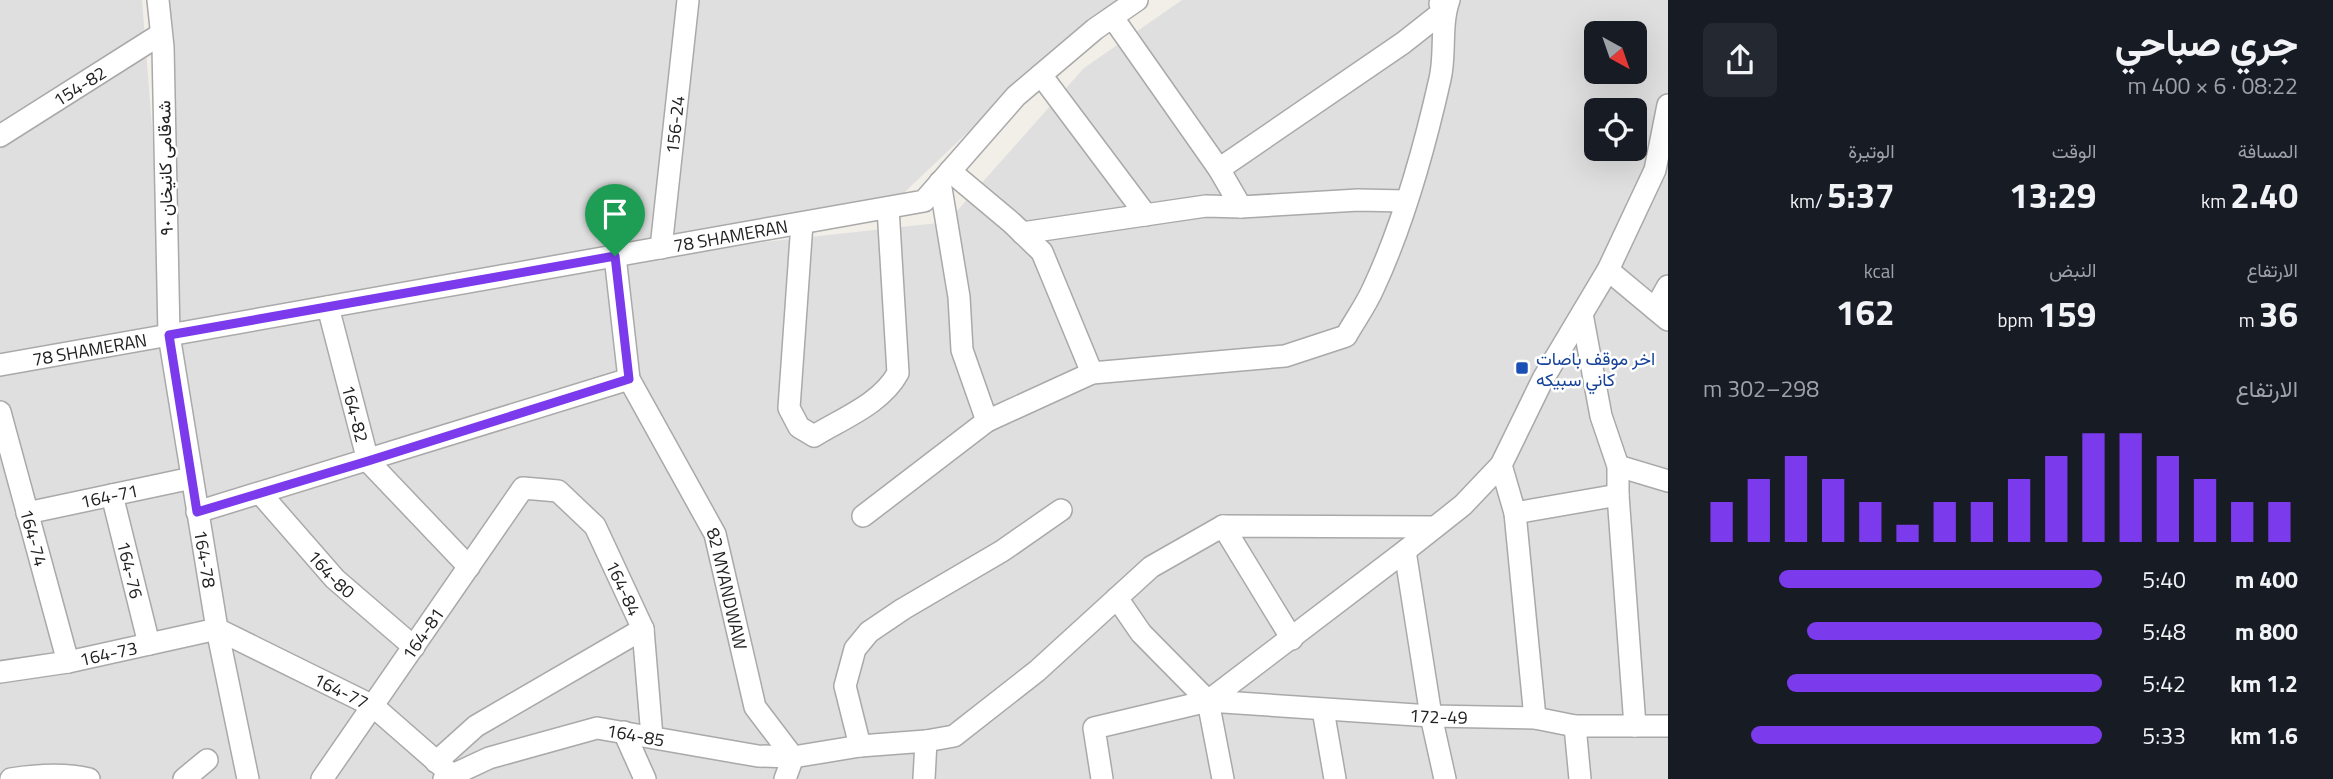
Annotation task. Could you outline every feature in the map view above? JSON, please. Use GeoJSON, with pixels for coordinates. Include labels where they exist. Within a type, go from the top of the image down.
{"type":"FeatureCollection","features":[{"type":"Feature","properties":{"kind":"street","name":"شەقامی کانیخان ٩٠"},"geometry":{"type":"LineString","coordinates":[[158,0],[163,47],[169,335]]}},
{"type":"Feature","properties":{"kind":"street","name":"156-24"},"geometry":{"type":"LineString","coordinates":[[662,248],[688,0]]}},
{"type":"Feature","properties":{"kind":"street","name":"78 SHAMERAN"},"geometry":{"type":"LineString","coordinates":[[0,365],[923,201],[1016,96],[1096,29],[1137,0]]}},
{"type":"Feature","properties":{"kind":"street"},"geometry":{"type":"LineString","coordinates":[[1219,169],[1402,43],[1444,4]]}},
{"type":"Feature","properties":{"kind":"street"},"geometry":{"type":"LineString","coordinates":[[863,516],[987,421],[1092,373],[1285,356],[1346,335],[1373,290],[1395,235],[1427,136],[1441,73],[1444,4]]}},
{"type":"Feature","properties":{"kind":"street"},"geometry":{"type":"LineString","coordinates":[[1113,18],[1219,169],[1241,207]]}},
{"type":"Feature","properties":{"kind":"street","name":"154-82"},"geometry":{"type":"LineString","coordinates":[[0,136],[161,34]]}},
{"type":"Feature","properties":{"kind":"street"},"geometry":{"type":"LineString","coordinates":[[1041,75],[1146,215]]}},
{"type":"Feature","properties":{"kind":"street"},"geometry":{"type":"LineString","coordinates":[[1102,779],[1094,728],[1208,701],[1463,505],[1501,465],[1543,379],[1662,173],[1668,105]]}},
{"type":"Feature","properties":{"kind":"street"},"geometry":{"type":"LineString","coordinates":[[945,177],[1022,233],[1042,252],[1092,373]]}},
{"type":"Feature","properties":{"kind":"street"},"geometry":{"type":"LineString","coordinates":[[945,177],[959,297],[962,350],[987,421]]}},
{"type":"Feature","properties":{"kind":"street"},"geometry":{"type":"LineString","coordinates":[[1022,233],[1206,206],[1241,207],[1359,200],[1405,201]]}},
{"type":"Feature","properties":{"kind":"street"},"geometry":{"type":"LineString","coordinates":[[802,223],[789,408],[799,427],[814,436],[881,396],[898,373],[888,208]]}},
{"type":"Feature","properties":{"kind":"street","name":"82 MYANDWAW"},"geometry":{"type":"LineString","coordinates":[[615,256],[629,379],[715,534],[755,707],[793,757]]}},
{"type":"Feature","properties":{"kind":"street"},"geometry":{"type":"LineString","coordinates":[[1608,270],[1661,314],[1668,286]]}},
{"type":"Feature","properties":{"kind":"street","name":"164-82"},"geometry":{"type":"LineString","coordinates":[[328,307],[368,461],[469,567]]}},
{"type":"Feature","properties":{"kind":"street"},"geometry":{"type":"LineString","coordinates":[[1582,314],[1601,416],[1618,466],[1635,726]]}},
{"type":"Feature","properties":{"kind":"street","name":"164-78"},"geometry":{"type":"LineString","coordinates":[[169,335],[217,629],[248,779]]}},
{"type":"Feature","properties":{"kind":"street"},"geometry":{"type":"LineString","coordinates":[[197,512],[629,379]]}},
{"type":"Feature","properties":{"kind":"street","name":"164-74"},"geometry":{"type":"LineString","coordinates":[[0,412],[68,662]]}},
{"type":"Feature","properties":{"kind":"street"},"geometry":{"type":"LineString","coordinates":[[1501,465],[1515,513],[1535,718]]}},
{"type":"Feature","properties":{"kind":"street"},"geometry":{"type":"LineString","coordinates":[[1618,466],[1668,481]]}},
{"type":"Feature","properties":{"kind":"street","name":"164-71"},"geometry":{"type":"LineString","coordinates":[[27,513],[192,478]]}},
{"type":"Feature","properties":{"kind":"street","name":"164-81"},"geometry":{"type":"LineString","coordinates":[[322,779],[523,488]]}},
{"type":"Feature","properties":{"kind":"street","name":"164-84"},"geometry":{"type":"LineString","coordinates":[[523,488],[558,491],[595,526],[643,629],[652,737]]}},
{"type":"Feature","properties":{"kind":"street","name":"164-80"},"geometry":{"type":"LineString","coordinates":[[260,493],[335,579],[414,647]]}},
{"type":"Feature","properties":{"kind":"street","name":"164-76"},"geometry":{"type":"LineString","coordinates":[[112,495],[149,644]]}},
{"type":"Feature","properties":{"kind":"street"},"geometry":{"type":"LineString","coordinates":[[1515,513],[1618,495]]}},
{"type":"Feature","properties":{"kind":"street"},"geometry":{"type":"LineString","coordinates":[[860,747],[845,686],[855,649],[869,632],[903,608],[1002,551],[1061,510]]}},
{"type":"Feature","properties":{"kind":"street"},"geometry":{"type":"LineString","coordinates":[[785,779],[793,757],[954,736],[1037,671],[1151,567],[1223,526],[1435,527]]}},
{"type":"Feature","properties":{"kind":"street"},"geometry":{"type":"LineString","coordinates":[[1223,526],[1292,639]]}},
{"type":"Feature","properties":{"kind":"street"},"geometry":{"type":"LineString","coordinates":[[1405,551],[1431,716],[1445,779]]}},
{"type":"Feature","properties":{"kind":"street"},"geometry":{"type":"LineString","coordinates":[[1117,598],[1141,633],[1208,701],[1223,779]]}},
{"type":"Feature","properties":{"kind":"street","name":"164-73"},"geometry":{"type":"LineString","coordinates":[[0,672],[68,662],[217,629]]}},
{"type":"Feature","properties":{"kind":"street","name":"164-77"},"geometry":{"type":"LineString","coordinates":[[217,629],[373,706],[444,772]]}},
{"type":"Feature","properties":{"kind":"street"},"geometry":{"type":"LineString","coordinates":[[444,772],[476,726],[643,629]]}},
{"type":"Feature","properties":{"kind":"street","name":"172-49"},"geometry":{"type":"LineString","coordinates":[[1208,701],[1431,716],[1535,718],[1575,726],[1668,726]]}},
{"type":"Feature","properties":{"kind":"street"},"geometry":{"type":"LineString","coordinates":[[1323,710],[1335,779]]}},
{"type":"Feature","properties":{"kind":"street"},"geometry":{"type":"LineString","coordinates":[[1575,726],[1580,779]]}},
{"type":"Feature","properties":{"kind":"street","name":"164-85"},"geometry":{"type":"LineString","coordinates":[[444,772],[597,728],[758,755],[793,757]]}},
{"type":"Feature","properties":{"kind":"street"},"geometry":{"type":"LineString","coordinates":[[624,732],[645,779]]}},
{"type":"Feature","properties":{"kind":"street"},"geometry":{"type":"LineString","coordinates":[[924,779],[926,741]]}},
{"type":"Feature","properties":{"kind":"street"},"geometry":{"type":"LineString","coordinates":[[184,779],[207,761]]}},
{"type":"Feature","properties":{"kind":"street"},"geometry":{"type":"LineString","coordinates":[[11,779],[51,775],[89,779]]}},
{"type":"Feature","properties":{"kind":"shaded area"},"geometry":{"type":"Polygon","coordinates":[[[0,0],[142,0],[166,305],[153,0],[1121,0],[1046,58],[888,208],[591,261],[947,222],[1084,68],[1182,0],[1668,0],[1668,779],[0,779],[0,0]]]}},
{"type":"Feature","properties":{"kind":"place","name":"اخر موقف باصات كاني سبيكه"},"geometry":{"type":"Point","coordinates":[1522,368]}},
{"type":"Feature","properties":{"kind":"route"},"geometry":{"type":"LineString","coordinates":[[615,256],[629,379],[197,512],[169,335],[615,256]]}}]}
